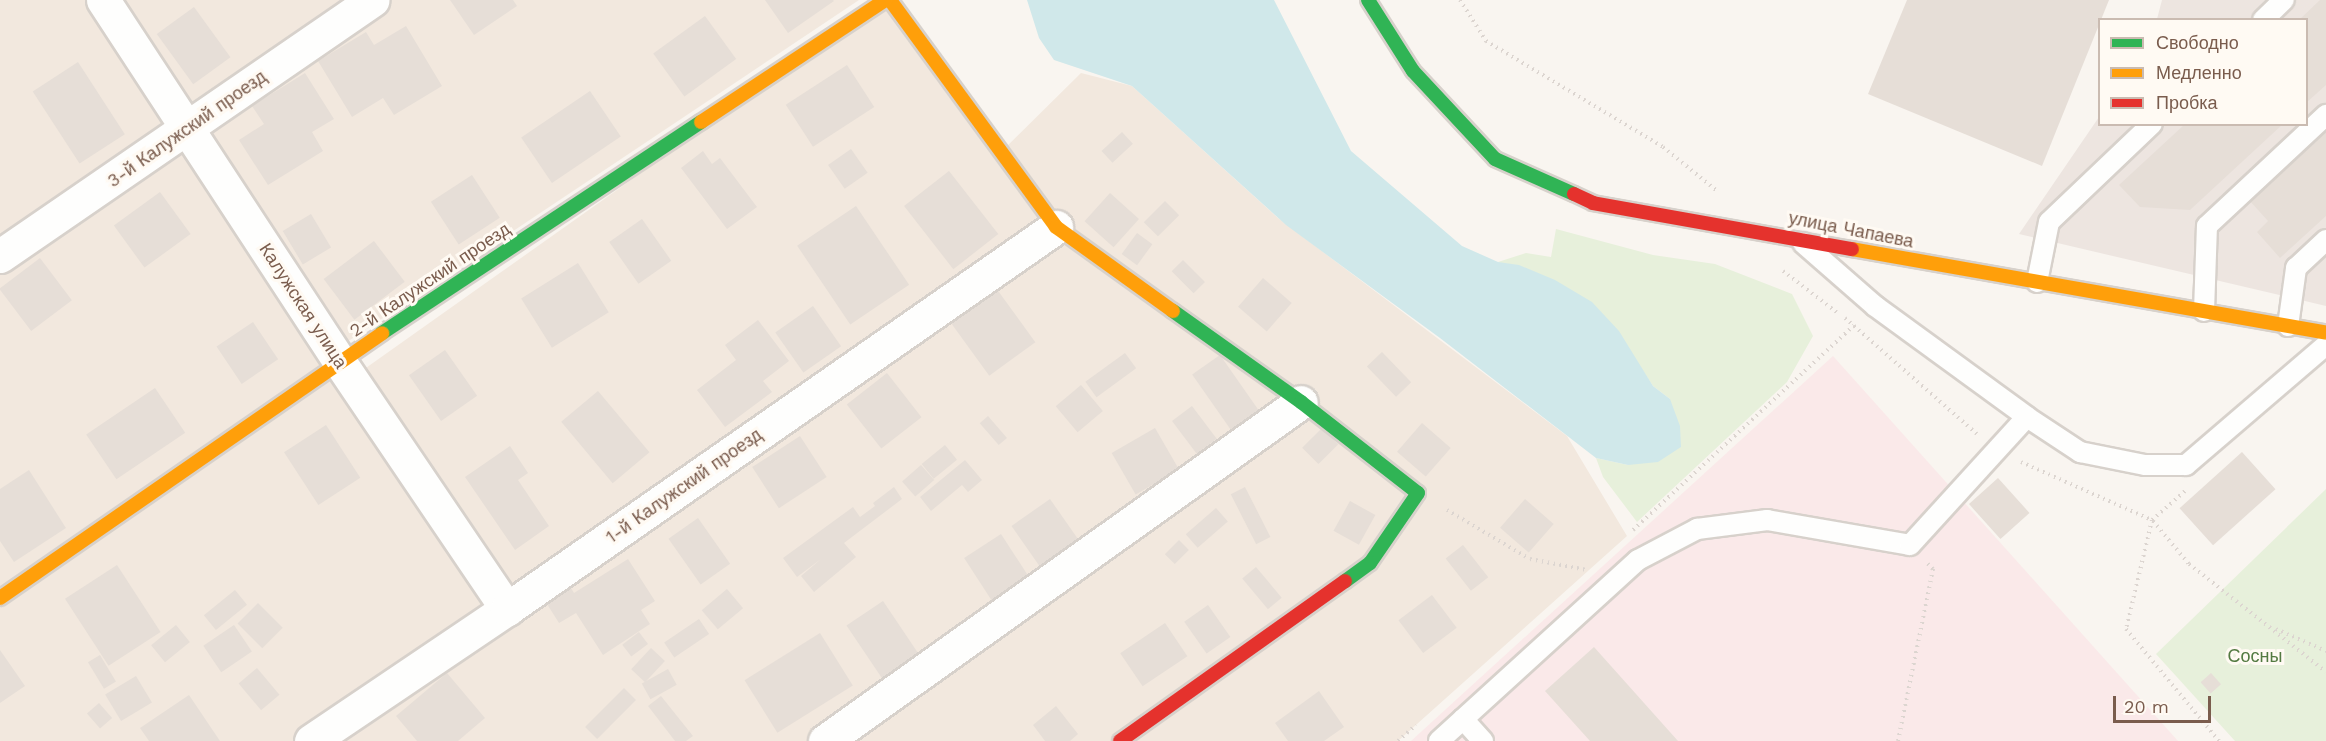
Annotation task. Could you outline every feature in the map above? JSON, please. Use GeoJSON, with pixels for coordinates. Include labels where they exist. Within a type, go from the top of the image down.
{"type":"FeatureCollection","features":[{"type":"Feature","properties":{"kind":"street","name":"Калужская улица"},"geometry":{"type":"LineString","coordinates":[[103,0],[339,361],[507,609]]}},
{"type":"Feature","properties":{"kind":"street","name":"3-й Калужский проезд"},"geometry":{"type":"LineString","coordinates":[[0,256],[372,0]]}},
{"type":"Feature","properties":{"kind":"street","name":"2-й Калужский проезд"},"geometry":{"type":"LineString","coordinates":[[0,598],[339,361],[885,0]]}},
{"type":"Feature","properties":{"kind":"street"},"geometry":{"type":"LineString","coordinates":[[890,0],[1056,227],[1301,402],[1418,493],[1370,563],[1120,741]]}},
{"type":"Feature","properties":{"kind":"street","name":"улица Чапаева"},"geometry":{"type":"LineString","coordinates":[[1368,0],[1413,71],[1495,159],[1593,203],[2326,333]]}},
{"type":"Feature","properties":{"kind":"street","name":"1-й Калужский проезд"},"geometry":{"type":"LineString","coordinates":[[311,741],[507,609],[1056,227]]}},
{"type":"Feature","properties":{"kind":"street"},"geometry":{"type":"LineString","coordinates":[[825,741],[1301,402]]}},
{"type":"Feature","properties":{"kind":"lane"},"geometry":{"type":"LineString","coordinates":[[2265,18],[2284,0]]}},
{"type":"Feature","properties":{"kind":"lane"},"geometry":{"type":"LineString","coordinates":[[2204,311],[2207,226],[2326,115]]}},
{"type":"Feature","properties":{"kind":"lane"},"geometry":{"type":"LineString","coordinates":[[2037,282],[2049,222],[2150,126]]}},
{"type":"Feature","properties":{"kind":"lane"},"geometry":{"type":"LineString","coordinates":[[2288,326],[2296,268],[2326,240]]}},
{"type":"Feature","properties":{"kind":"lane"},"geometry":{"type":"LineString","coordinates":[[1801,241],[1875,306],[2027,417],[2080,452],[2145,465],[2186,465],[2326,345]]}},
{"type":"Feature","properties":{"kind":"lane"},"geometry":{"type":"LineString","coordinates":[[1439,741],[1638,560],[1697,529],[1767,520],[1910,545],[2027,417]]}},
{"type":"Feature","properties":{"kind":"lane"},"geometry":{"type":"LineString","coordinates":[[1463,719],[1483,741]]}},
{"type":"Feature","properties":{"kind":"path"},"geometry":{"type":"LineString","coordinates":[[1460,0],[1486,41],[1664,147],[1724,197]]}},
{"type":"Feature","properties":{"kind":"path"},"geometry":{"type":"LineString","coordinates":[[1627,536],[1875,306]]}},
{"type":"Feature","properties":{"kind":"path"},"geometry":{"type":"LineString","coordinates":[[1418,493],[1530,560],[1590,570],[1581,578]]}},
{"type":"Feature","properties":{"kind":"path"},"geometry":{"type":"LineString","coordinates":[[2219,741],[2126,629],[2152,520],[2189,564],[2326,672]]}},
{"type":"Feature","properties":{"kind":"path"},"geometry":{"type":"LineString","coordinates":[[1898,741],[1933,569],[1910,545]]}},
{"type":"Feature","properties":{"kind":"path"},"geometry":{"type":"LineString","coordinates":[[2270,627],[2326,651]]}},
{"type":"Feature","properties":{"kind":"path"},"geometry":{"type":"LineString","coordinates":[[1398,741],[1424,718]]}},
{"type":"Feature","properties":{"kind":"shaded area"},"geometry":{"type":"Polygon","coordinates":[[[0,0],[373,0],[188,129],[507,609],[1055,227],[512,584],[363,370],[885,0],[1001,152],[1081,73],[1132,86],[1278,218],[1567,436],[1627,536],[1398,741],[0,741],[0,0]]]}},
{"type":"Feature","properties":{"kind":"shaded area"},"geometry":{"type":"Polygon","coordinates":[[[380,0],[859,0],[338,348],[196,129],[380,0]]]}},
{"type":"Feature","properties":{"kind":"shaded area"},"geometry":{"type":"Polygon","coordinates":[[[2162,0],[2326,0],[2326,306],[2019,234],[2098,118],[2098,126],[2308,126],[2308,18],[2157,18],[2162,0]]]}},
{"type":"Feature","properties":{"kind":"shaded area"},"geometry":{"type":"Polygon","coordinates":[[[1833,356],[2178,741],[1411,741],[1833,356]]]}},
{"type":"Feature","properties":{"kind":"green space"},"geometry":{"type":"Polygon","coordinates":[[[1556,229],[1653,255],[1715,264],[1792,294],[1813,336],[1787,382],[1637,522],[1603,477],[1596,458],[1628,465],[1670,399],[1653,386],[1637,362],[1498,262],[1526,253],[1551,257],[1556,229]]]}},
{"type":"Feature","properties":{"kind":"green space","name":"Сосны"},"geometry":{"type":"Polygon","coordinates":[[[2326,489],[2326,741],[2235,741],[2156,654],[2326,489]]]}},
{"type":"Feature","properties":{"kind":"water"},"geometry":{"type":"Polygon","coordinates":[[[1027,0],[1274,0],[1351,151],[1462,246],[1498,262],[1519,265],[1555,280],[1592,302],[1619,331],[1653,386],[1670,399],[1680,426],[1681,447],[1658,462],[1628,465],[1596,458],[1440,338],[1286,225],[1132,86],[1054,60],[1039,38],[1027,0]]]}},
{"type":"Feature","properties":{"kind":"building"},"geometry":{"type":"Polygon","coordinates":[[[450,0],[513,0],[517,6],[474,35],[450,0]]]}},
{"type":"Feature","properties":{"kind":"building"},"geometry":{"type":"Polygon","coordinates":[[[765,0],[833,0],[834,1],[788,33],[765,0]]]}},
{"type":"Feature","properties":{"kind":"building"},"geometry":{"type":"Polygon","coordinates":[[[1907,0],[2109,0],[2102,18],[2098,18],[2098,27],[2042,166],[1868,94],[1907,0]]]}},
{"type":"Feature","properties":{"kind":"building"},"geometry":{"type":"Polygon","coordinates":[[[2320,0],[2326,0],[2326,85],[2308,101],[2308,18],[2301,18],[2320,0]]]}},
{"type":"Feature","properties":{"kind":"building"},"geometry":{"type":"Polygon","coordinates":[[[194,7],[230,57],[193,84],[157,34],[194,7]]]}},
{"type":"Feature","properties":{"kind":"building"},"geometry":{"type":"Polygon","coordinates":[[[705,16],[736,59],[684,96],[653,54],[705,16]]]}},
{"type":"Feature","properties":{"kind":"building"},"geometry":{"type":"Polygon","coordinates":[[[406,26],[442,86],[394,115],[383,98],[352,117],[318,61],[366,32],[374,45],[406,26]]]}},
{"type":"Feature","properties":{"kind":"building"},"geometry":{"type":"Polygon","coordinates":[[[78,62],[125,134],[80,164],[33,91],[78,62]]]}},
{"type":"Feature","properties":{"kind":"building"},"geometry":{"type":"Polygon","coordinates":[[[847,65],[874,107],[813,147],[786,105],[847,65]]]}},
{"type":"Feature","properties":{"kind":"building"},"geometry":{"type":"Polygon","coordinates":[[[305,73],[334,119],[312,132],[323,151],[268,185],[239,140],[264,124],[252,106],[305,73]]]}},
{"type":"Feature","properties":{"kind":"building"},"geometry":{"type":"Polygon","coordinates":[[[590,91],[621,137],[552,183],[521,137],[590,91]]]}},
{"type":"Feature","properties":{"kind":"building"},"geometry":{"type":"Polygon","coordinates":[[[2183,126],[2281,126],[2190,210],[2140,207],[2119,185],[2183,126]]]}},
{"type":"Feature","properties":{"kind":"building"},"geometry":{"type":"Polygon","coordinates":[[[2326,129],[2326,216],[2280,258],[2257,232],[2268,221],[2249,200],[2326,129]]]}},
{"type":"Feature","properties":{"kind":"building"},"geometry":{"type":"Polygon","coordinates":[[[1122,132],[1133,144],[1112,163],[1102,151],[1122,132]]]}},
{"type":"Feature","properties":{"kind":"building"},"geometry":{"type":"Polygon","coordinates":[[[851,149],[868,173],[845,189],[828,165],[851,149]]]}},
{"type":"Feature","properties":{"kind":"building"},"geometry":{"type":"Polygon","coordinates":[[[703,151],[712,164],[720,158],[757,207],[727,229],[681,168],[703,151]]]}},
{"type":"Feature","properties":{"kind":"building"},"geometry":{"type":"Polygon","coordinates":[[[949,171],[998,234],[953,269],[904,206],[949,171]]]}},
{"type":"Feature","properties":{"kind":"building"},"geometry":{"type":"Polygon","coordinates":[[[472,175],[500,218],[459,244],[431,202],[472,175]]]}},
{"type":"Feature","properties":{"kind":"building"},"geometry":{"type":"Polygon","coordinates":[[[160,192],[191,234],[144,268],[114,226],[160,192]]]}},
{"type":"Feature","properties":{"kind":"building"},"geometry":{"type":"Polygon","coordinates":[[[1110,193],[1139,219],[1114,247],[1085,221],[1110,193]]]}},
{"type":"Feature","properties":{"kind":"building"},"geometry":{"type":"Polygon","coordinates":[[[1165,201],[1179,215],[1158,236],[1144,222],[1165,201]]]}},
{"type":"Feature","properties":{"kind":"building"},"geometry":{"type":"Polygon","coordinates":[[[856,206],[909,285],[850,324],[797,246],[856,206]]]}},
{"type":"Feature","properties":{"kind":"building"},"geometry":{"type":"Polygon","coordinates":[[[311,214],[331,247],[303,264],[283,231],[311,214]]]}},
{"type":"Feature","properties":{"kind":"building"},"geometry":{"type":"Polygon","coordinates":[[[642,219],[671,261],[638,284],[609,242],[642,219]]]}},
{"type":"Feature","properties":{"kind":"building"},"geometry":{"type":"Polygon","coordinates":[[[1137,233],[1152,244],[1137,265],[1122,254],[1137,233]]]}},
{"type":"Feature","properties":{"kind":"building"},"geometry":{"type":"Polygon","coordinates":[[[374,241],[405,282],[354,320],[324,279],[374,241]]]}},
{"type":"Feature","properties":{"kind":"building"},"geometry":{"type":"Polygon","coordinates":[[[40,258],[72,300],[31,331],[0,288],[40,258]]]}},
{"type":"Feature","properties":{"kind":"building"},"geometry":{"type":"Polygon","coordinates":[[[1183,260],[1205,282],[1194,293],[1172,271],[1183,260]]]}},
{"type":"Feature","properties":{"kind":"building"},"geometry":{"type":"Polygon","coordinates":[[[578,263],[609,312],[552,348],[521,299],[578,263]]]}},
{"type":"Feature","properties":{"kind":"building"},"geometry":{"type":"Polygon","coordinates":[[[1263,278],[1292,303],[1267,332],[1238,307],[1263,278]]]}},
{"type":"Feature","properties":{"kind":"building"},"geometry":{"type":"Polygon","coordinates":[[[996,288],[1035,342],[989,376],[950,322],[996,288]]]}},
{"type":"Feature","properties":{"kind":"building"},"geometry":{"type":"Polygon","coordinates":[[[813,306],[841,346],[803,373],[775,332],[813,306]]]}},
{"type":"Feature","properties":{"kind":"building"},"geometry":{"type":"Polygon","coordinates":[[[758,320],[789,361],[763,381],[772,392],[725,427],[697,390],[736,360],[725,345],[758,320]]]}},
{"type":"Feature","properties":{"kind":"building"},"geometry":{"type":"Polygon","coordinates":[[[253,322],[278,359],[242,384],[217,347],[253,322]]]}},
{"type":"Feature","properties":{"kind":"building"},"geometry":{"type":"Polygon","coordinates":[[[445,350],[477,396],[441,421],[409,375],[445,350]]]}},
{"type":"Feature","properties":{"kind":"building"},"geometry":{"type":"Polygon","coordinates":[[[1382,352],[1411,382],[1396,397],[1367,367],[1382,352]]]}},
{"type":"Feature","properties":{"kind":"building"},"geometry":{"type":"Polygon","coordinates":[[[1125,353],[1136,368],[1097,397],[1085,382],[1125,353]]]}},
{"type":"Feature","properties":{"kind":"building"},"geometry":{"type":"Polygon","coordinates":[[[1220,355],[1259,411],[1231,430],[1192,375],[1220,355]]]}},
{"type":"Feature","properties":{"kind":"building"},"geometry":{"type":"Polygon","coordinates":[[[887,373],[921,417],[881,449],[847,404],[887,373]]]}},
{"type":"Feature","properties":{"kind":"building"},"geometry":{"type":"Polygon","coordinates":[[[1081,385],[1103,411],[1078,432],[1056,406],[1081,385]]]}},
{"type":"Feature","properties":{"kind":"building"},"geometry":{"type":"Polygon","coordinates":[[[155,388],[185,433],[116,479],[86,434],[155,388]]]}},
{"type":"Feature","properties":{"kind":"building"},"geometry":{"type":"Polygon","coordinates":[[[598,391],[649,452],[613,483],[561,422],[598,391]]]}},
{"type":"Feature","properties":{"kind":"building"},"geometry":{"type":"Polygon","coordinates":[[[1192,406],[1217,439],[1197,454],[1172,421],[1192,406]]]}},
{"type":"Feature","properties":{"kind":"building"},"geometry":{"type":"Polygon","coordinates":[[[988,416],[1007,438],[999,445],[980,423],[988,416]]]}},
{"type":"Feature","properties":{"kind":"building"},"geometry":{"type":"Polygon","coordinates":[[[1422,423],[1451,448],[1426,477],[1397,452],[1422,423]]]}},
{"type":"Feature","properties":{"kind":"building"},"geometry":{"type":"Polygon","coordinates":[[[326,425],[360,478],[318,505],[284,452],[326,425]]]}},
{"type":"Feature","properties":{"kind":"building"},"geometry":{"type":"Polygon","coordinates":[[[1155,428],[1179,470],[1136,495],[1112,453],[1155,428]]]}},
{"type":"Feature","properties":{"kind":"building"},"geometry":{"type":"Polygon","coordinates":[[[1322,428],[1338,444],[1318,464],[1302,448],[1322,428]]]}},
{"type":"Feature","properties":{"kind":"building"},"geometry":{"type":"Polygon","coordinates":[[[800,436],[827,477],[779,508],[752,467],[800,436]]]}},
{"type":"Feature","properties":{"kind":"building"},"geometry":{"type":"Polygon","coordinates":[[[945,445],[957,460],[934,479],[922,464],[945,445]]]}},
{"type":"Feature","properties":{"kind":"building"},"geometry":{"type":"Polygon","coordinates":[[[510,446],[528,473],[518,480],[549,526],[515,550],[465,477],[510,446]]]}},
{"type":"Feature","properties":{"kind":"building"},"geometry":{"type":"Polygon","coordinates":[[[2242,452],[2275,489],[2213,545],[2180,508],[2242,452]]]}},
{"type":"Feature","properties":{"kind":"building"},"geometry":{"type":"Polygon","coordinates":[[[965,460],[982,480],[968,492],[962,485],[931,511],[920,497],[965,460]]]}},
{"type":"Feature","properties":{"kind":"building"},"geometry":{"type":"Polygon","coordinates":[[[921,465],[934,480],[915,496],[902,481],[921,465]]]}},
{"type":"Feature","properties":{"kind":"building"},"geometry":{"type":"Polygon","coordinates":[[[29,470],[66,528],[14,562],[0,541],[0,489],[29,470]]]}},
{"type":"Feature","properties":{"kind":"building"},"geometry":{"type":"Polygon","coordinates":[[[1998,478],[2029,513],[2000,539],[1969,504],[1998,478]]]}},
{"type":"Feature","properties":{"kind":"building"},"geometry":{"type":"Polygon","coordinates":[[[894,487],[902,499],[844,543],[856,557],[814,592],[801,576],[821,559],[797,577],[783,558],[853,507],[860,517],[875,506],[873,503],[894,487]]]}},
{"type":"Feature","properties":{"kind":"building"},"geometry":{"type":"Polygon","coordinates":[[[1245,487],[1270,537],[1256,544],[1231,494],[1245,487]]]}},
{"type":"Feature","properties":{"kind":"building"},"geometry":{"type":"Polygon","coordinates":[[[1050,499],[1083,546],[1044,573],[1011,526],[1050,499]]]}},
{"type":"Feature","properties":{"kind":"building"},"geometry":{"type":"Polygon","coordinates":[[[1525,499],[1554,524],[1529,553],[1500,528],[1525,499]]]}},
{"type":"Feature","properties":{"kind":"building"},"geometry":{"type":"Polygon","coordinates":[[[1350,501],[1375,515],[1359,545],[1334,531],[1350,501]]]}},
{"type":"Feature","properties":{"kind":"building"},"geometry":{"type":"Polygon","coordinates":[[[1216,508],[1228,522],[1198,548],[1186,534],[1216,508]]]}},
{"type":"Feature","properties":{"kind":"building"},"geometry":{"type":"Polygon","coordinates":[[[698,518],[730,564],[701,585],[669,539],[698,518]]]}},
{"type":"Feature","properties":{"kind":"building"},"geometry":{"type":"Polygon","coordinates":[[[1001,534],[1032,582],[995,606],[964,558],[1001,534]]]}},
{"type":"Feature","properties":{"kind":"building"},"geometry":{"type":"Polygon","coordinates":[[[1179,540],[1189,550],[1175,564],[1165,554],[1179,540]]]}},
{"type":"Feature","properties":{"kind":"building"},"geometry":{"type":"Polygon","coordinates":[[[1463,545],[1488,577],[1471,591],[1446,559],[1463,545]]]}},
{"type":"Feature","properties":{"kind":"building"},"geometry":{"type":"Polygon","coordinates":[[[628,559],[655,601],[641,610],[650,624],[603,655],[576,613],[559,623],[540,593],[565,578],[574,593],[628,559]]]}},
{"type":"Feature","properties":{"kind":"building"},"geometry":{"type":"Polygon","coordinates":[[[117,565],[161,632],[109,666],[65,599],[117,565]]]}},
{"type":"Feature","properties":{"kind":"building"},"geometry":{"type":"Polygon","coordinates":[[[1256,567],[1282,598],[1268,609],[1242,579],[1256,567]]]}},
{"type":"Feature","properties":{"kind":"building"},"geometry":{"type":"Polygon","coordinates":[[[727,589],[743,608],[718,629],[702,610],[727,589]]]}},
{"type":"Feature","properties":{"kind":"building"},"geometry":{"type":"Polygon","coordinates":[[[235,590],[247,605],[216,630],[204,615],[235,590]]]}},
{"type":"Feature","properties":{"kind":"building"},"geometry":{"type":"Polygon","coordinates":[[[1432,595],[1457,628],[1423,653],[1398,620],[1432,595]]]}},
{"type":"Feature","properties":{"kind":"building"},"geometry":{"type":"Polygon","coordinates":[[[883,601],[919,655],[883,679],[847,626],[883,601]]]}},
{"type":"Feature","properties":{"kind":"building"},"geometry":{"type":"Polygon","coordinates":[[[258,603],[283,628],[262,648],[237,624],[258,603]]]}},
{"type":"Feature","properties":{"kind":"building"},"geometry":{"type":"Polygon","coordinates":[[[1208,605],[1230,637],[1207,654],[1184,622],[1208,605]]]}},
{"type":"Feature","properties":{"kind":"building"},"geometry":{"type":"Polygon","coordinates":[[[699,619],[709,634],[674,657],[664,642],[699,619]]]}},
{"type":"Feature","properties":{"kind":"building"},"geometry":{"type":"Polygon","coordinates":[[[1165,623],[1187,656],[1143,686],[1120,653],[1165,623]]]}},
{"type":"Feature","properties":{"kind":"building"},"geometry":{"type":"Polygon","coordinates":[[[176,625],[190,642],[165,662],[151,645],[176,625]]]}},
{"type":"Feature","properties":{"kind":"building"},"geometry":{"type":"Polygon","coordinates":[[[234,625],[252,652],[221,672],[203,646],[234,625]]]}},
{"type":"Feature","properties":{"kind":"building"},"geometry":{"type":"Polygon","coordinates":[[[639,632],[648,644],[631,657],[622,645],[639,632]]]}},
{"type":"Feature","properties":{"kind":"building"},"geometry":{"type":"Polygon","coordinates":[[[820,633],[853,686],[777,733],[745,680],[820,633]]]}},
{"type":"Feature","properties":{"kind":"building"},"geometry":{"type":"Polygon","coordinates":[[[1594,647],[1678,741],[1590,741],[1545,691],[1594,647]]]}},
{"type":"Feature","properties":{"kind":"building"},"geometry":{"type":"Polygon","coordinates":[[[651,648],[665,661],[645,682],[631,669],[651,648]]]}},
{"type":"Feature","properties":{"kind":"building"},"geometry":{"type":"Polygon","coordinates":[[[0,650],[25,686],[0,703],[0,650]]]}},
{"type":"Feature","properties":{"kind":"building"},"geometry":{"type":"Polygon","coordinates":[[[100,655],[116,682],[104,689],[88,662],[100,655]]]}},
{"type":"Feature","properties":{"kind":"building"},"geometry":{"type":"Polygon","coordinates":[[[257,668],[279,695],[261,710],[239,683],[257,668]]]}},
{"type":"Feature","properties":{"kind":"building"},"geometry":{"type":"Polygon","coordinates":[[[668,669],[677,685],[650,699],[642,684],[668,669]]]}},
{"type":"Feature","properties":{"kind":"building"},"geometry":{"type":"Polygon","coordinates":[[[447,673],[485,718],[458,741],[417,741],[396,716],[447,673]]]}},
{"type":"Feature","properties":{"kind":"building"},"geometry":{"type":"Polygon","coordinates":[[[2211,673],[2221,684],[2211,694],[2201,682],[2211,673]]]}},
{"type":"Feature","properties":{"kind":"building"},"geometry":{"type":"Polygon","coordinates":[[[136,676],[152,703],[121,721],[105,695],[136,676]]]}},
{"type":"Feature","properties":{"kind":"building"},"geometry":{"type":"Polygon","coordinates":[[[624,688],[636,700],[597,739],[585,727],[624,688]]]}},
{"type":"Feature","properties":{"kind":"building"},"geometry":{"type":"Polygon","coordinates":[[[1319,691],[1344,727],[1324,741],[1288,741],[1275,723],[1319,691]]]}},
{"type":"Feature","properties":{"kind":"building"},"geometry":{"type":"Polygon","coordinates":[[[189,695],[220,741],[149,741],[140,728],[189,695]]]}},
{"type":"Feature","properties":{"kind":"building"},"geometry":{"type":"Polygon","coordinates":[[[661,696],[693,736],[686,741],[675,741],[648,706],[661,696]]]}},
{"type":"Feature","properties":{"kind":"building"},"geometry":{"type":"Polygon","coordinates":[[[99,703],[112,718],[100,729],[87,713],[99,703]]]}},
{"type":"Feature","properties":{"kind":"building"},"geometry":{"type":"Polygon","coordinates":[[[1056,706],[1078,734],[1070,741],[1045,741],[1033,725],[1056,706]]]}},
{"type":"Feature","properties":{"kind":"traffic: fast"},"geometry":{"type":"LineString","coordinates":[[1368,0],[1413,71],[1495,159],[1574,194]]}},
{"type":"Feature","properties":{"kind":"traffic: fast"},"geometry":{"type":"LineString","coordinates":[[382,333],[701,122]]}},
{"type":"Feature","properties":{"kind":"traffic: fast"},"geometry":{"type":"LineString","coordinates":[[1173,311],[1301,402],[1418,493],[1370,563],[1345,581]]}},
{"type":"Feature","properties":{"kind":"traffic: slow"},"geometry":{"type":"LineString","coordinates":[[701,122],[885,0]]}},
{"type":"Feature","properties":{"kind":"traffic: slow"},"geometry":{"type":"LineString","coordinates":[[890,0],[1056,227],[1173,311]]}},
{"type":"Feature","properties":{"kind":"traffic: slow"},"geometry":{"type":"LineString","coordinates":[[1852,249],[2326,333]]}},
{"type":"Feature","properties":{"kind":"traffic: slow"},"geometry":{"type":"LineString","coordinates":[[0,598],[382,333]]}},
{"type":"Feature","properties":{"kind":"traffic: jam"},"geometry":{"type":"LineString","coordinates":[[1574,194],[1593,203],[1852,249]]}},
{"type":"Feature","properties":{"kind":"traffic: jam"},"geometry":{"type":"LineString","coordinates":[[1120,741],[1345,581]]}}]}
